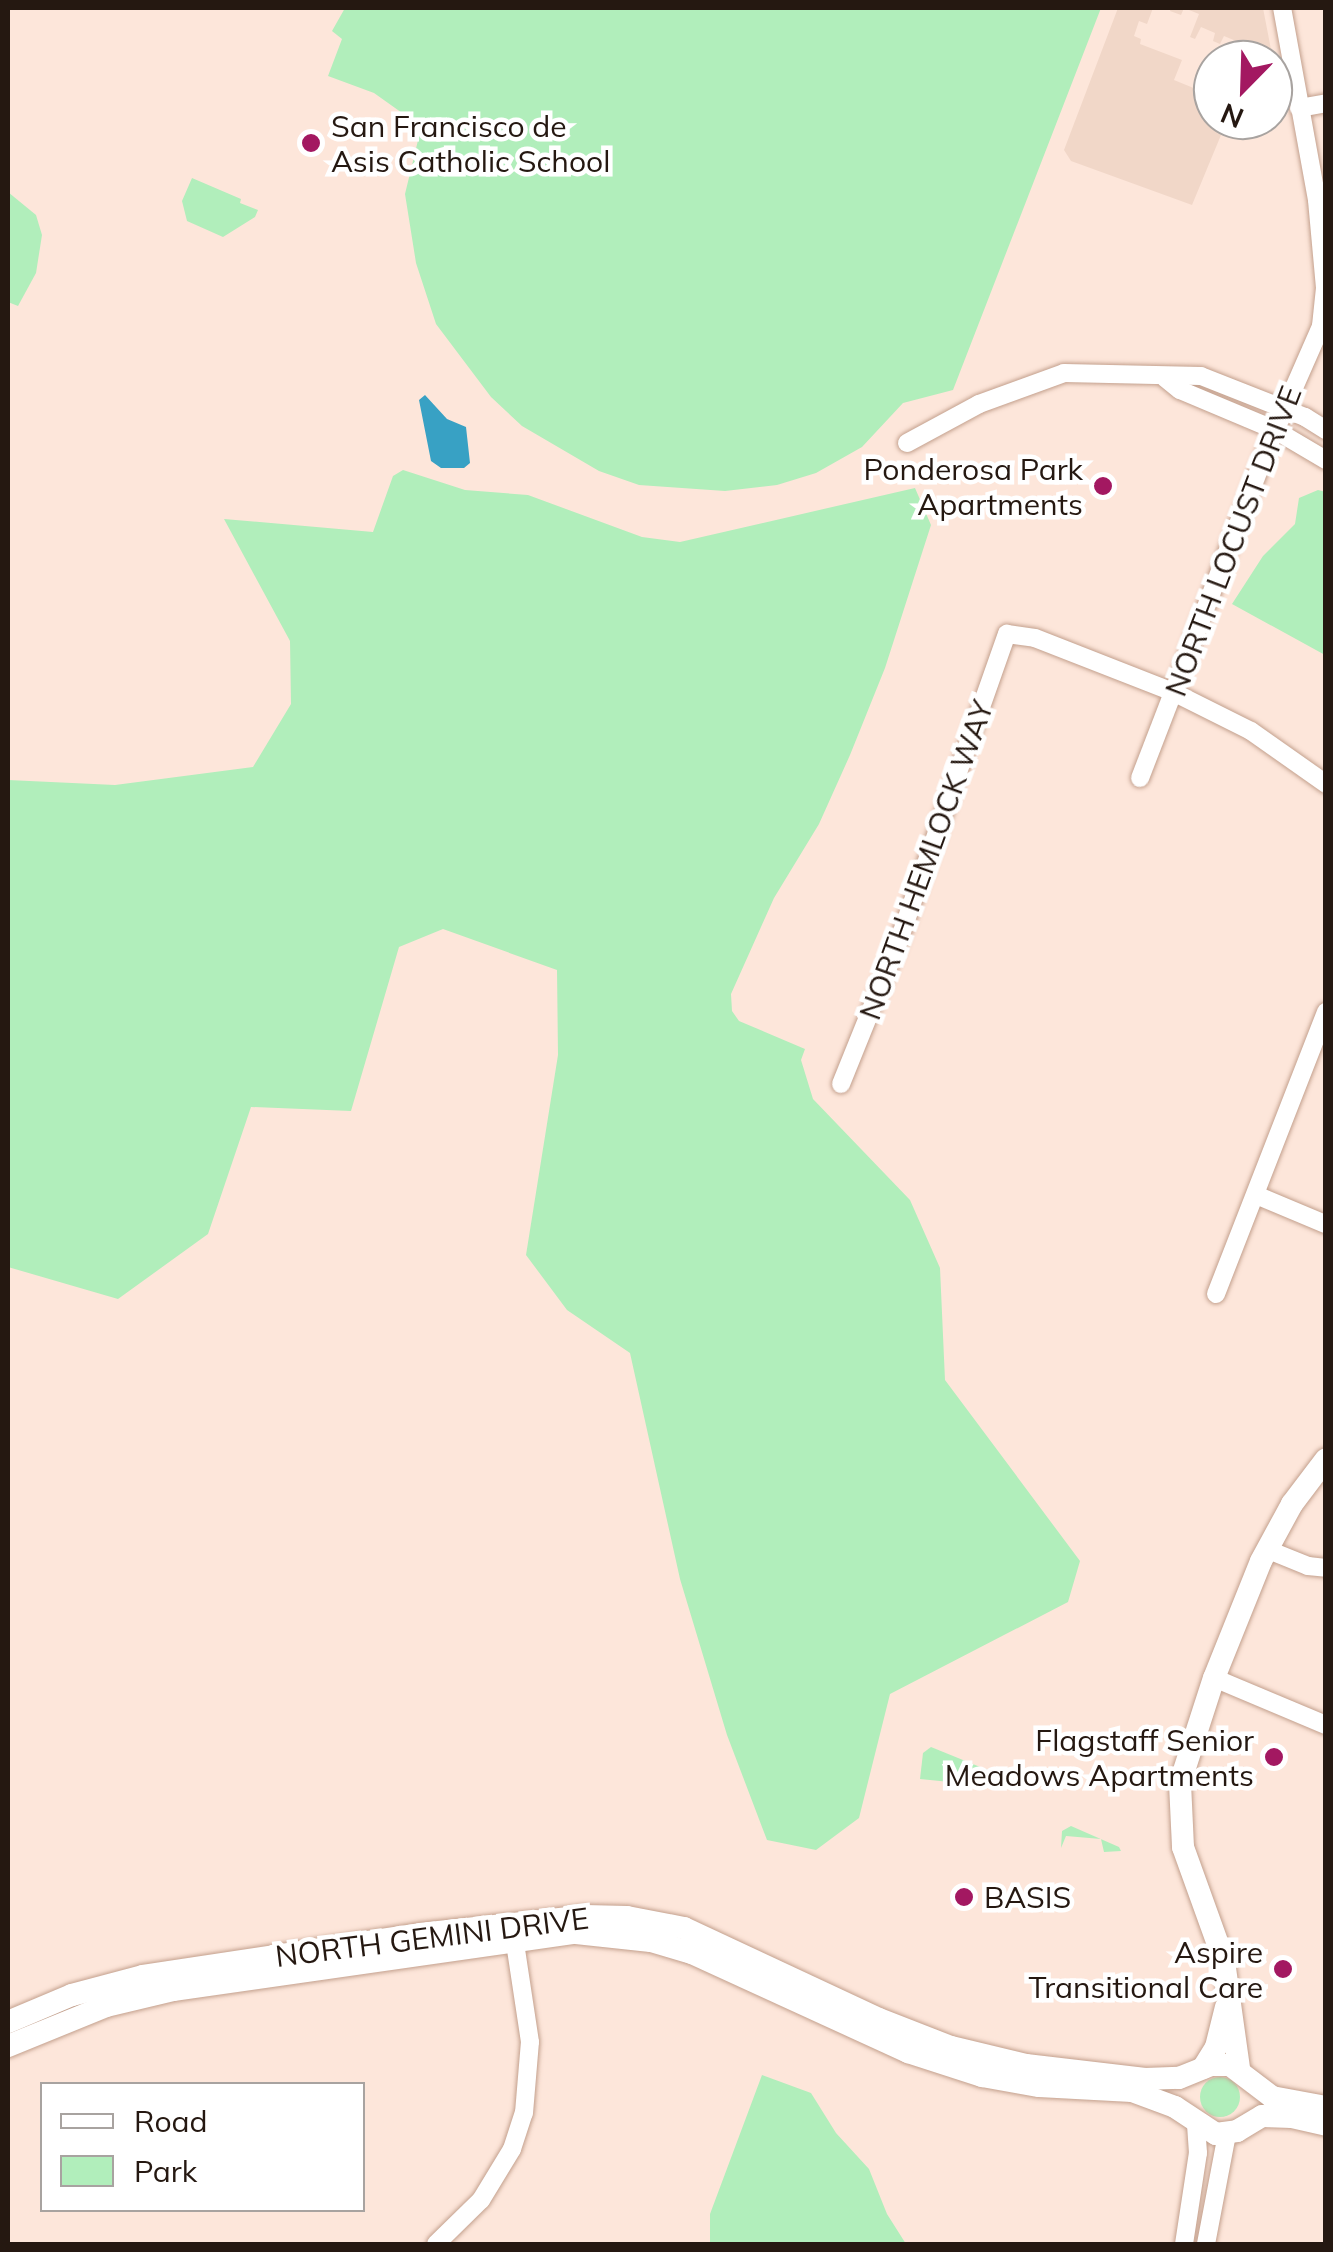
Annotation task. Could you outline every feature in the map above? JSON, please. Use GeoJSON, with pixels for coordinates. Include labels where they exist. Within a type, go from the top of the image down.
{"type":"FeatureCollection","features":[{"type":"Feature","properties":{"kind":"street","name":"NORTH LOCUST DRIVE"},"geometry":{"type":"LineString","coordinates":[[1140,778],[1320,326],[1325,288],[1316,200],[1282,8]]}},
{"type":"Feature","properties":{"kind":"street"},"geometry":{"type":"LineString","coordinates":[[1299,108],[1326,104]]}},
{"type":"Feature","properties":{"kind":"street"},"geometry":{"type":"LineString","coordinates":[[907,443],[978,404],[1064,373],[1201,376],[1326,430]]}},
{"type":"Feature","properties":{"kind":"street"},"geometry":{"type":"LineString","coordinates":[[1165,378],[1180,390],[1276,430],[1326,460]]}},
{"type":"Feature","properties":{"kind":"street","name":"NORTH HEMLOCK WAY"},"geometry":{"type":"LineString","coordinates":[[841,1084],[898,943],[1007,634],[1034,638],[1174,693]]}},
{"type":"Feature","properties":{"kind":"street"},"geometry":{"type":"LineString","coordinates":[[1174,693],[1251,730],[1326,784]]}},
{"type":"Feature","properties":{"kind":"street"},"geometry":{"type":"LineString","coordinates":[[1216,1294],[1326,1012]]}},
{"type":"Feature","properties":{"kind":"street"},"geometry":{"type":"LineString","coordinates":[[1256,1194],[1325,1224]]}},
{"type":"Feature","properties":{"kind":"street"},"geometry":{"type":"LineString","coordinates":[[1206,2244],[1237,2129],[1256,2105],[1246,2076],[1218,1939],[1188,1868],[1179,1818],[1180,1782],[1214,1678],[1266,1549],[1326,1459]]}},
{"type":"Feature","properties":{"kind":"street"},"geometry":{"type":"LineString","coordinates":[[1266,1549],[1308,1566],[1326,1568]]}},
{"type":"Feature","properties":{"kind":"street"},"geometry":{"type":"LineString","coordinates":[[1214,1678],[1326,1725]]}},
{"type":"Feature","properties":{"kind":"street","name":"NORTH GEMINI DRIVE"},"geometry":{"type":"LineString","coordinates":[[8,2046],[106,2006],[173,1990],[514,1932],[584,1916],[654,1921],[710,1939],[879,2019],[951,2047],[1026,2065],[1130,2077],[1200,2072],[1221,2064],[1246,2076],[1272,2097],[1326,2108]]}},
{"type":"Feature","properties":{"kind":"street"},"geometry":{"type":"LineString","coordinates":[[436,2244],[482,2200],[512,2149],[524,2113],[530,2042],[514,1932]]}},
{"type":"Feature","properties":{"kind":"street","name":"NORTH GEMINI DRIVE"},"geometry":{"type":"LineString","coordinates":[[8,2022],[72,1995],[143,1976],[514,1932],[576,1933],[652,1940],[692,1952],[928,2060],[1039,2086],[1132,2091],[1216,2134],[1262,2116],[1292,2116],[1326,2125]]}},
{"type":"Feature","properties":{"kind":"street"},"geometry":{"type":"LineString","coordinates":[[1184,2244],[1198,2152],[1186,2094],[1216,2047],[1229,1994]]}},
{"type":"Feature","properties":{"kind":"shaded area"},"geometry":{"type":"Polygon","coordinates":[[[1118,8],[1153,8],[1147,24],[1139,21],[1134,36],[1141,39],[1140,44],[1182,60],[1174,80],[1193,88],[1193,140],[1219,140],[1192,205],[1071,161],[1064,150],[1118,8]]]}},
{"type":"Feature","properties":{"kind":"shaded area"},"geometry":{"type":"Polygon","coordinates":[[[1184,8],[1181,15],[1170,11],[1184,8]]]}},
{"type":"Feature","properties":{"kind":"shaded area"},"geometry":{"type":"Polygon","coordinates":[[[1184,8],[1263,8],[1269,40],[1234,40],[1224,36],[1222,40],[1213,40],[1215,33],[1201,27],[1195,39],[1190,37],[1199,14],[1184,8]]]}},
{"type":"Feature","properties":{"kind":"green space"},"geometry":{"type":"Polygon","coordinates":[[[345,8],[1101,8],[953,390],[903,403],[862,447],[816,473],[777,485],[725,491],[639,485],[599,471],[522,426],[491,397],[436,324],[416,263],[405,194],[420,132],[412,120],[374,93],[328,76],[342,39],[332,31],[345,8]]]}},
{"type":"Feature","properties":{"kind":"green space"},"geometry":{"type":"Polygon","coordinates":[[[192,178],[241,199],[240,203],[258,210],[255,217],[223,237],[187,221],[182,201],[192,178]]]}},
{"type":"Feature","properties":{"kind":"green space"},"geometry":{"type":"Polygon","coordinates":[[[8,192],[36,215],[42,235],[36,273],[18,306],[8,302],[8,192]]]}},
{"type":"Feature","properties":{"kind":"green space"},"geometry":{"type":"Polygon","coordinates":[[[403,470],[465,490],[528,495],[642,537],[680,542],[915,488],[931,525],[885,668],[850,755],[819,824],[774,898],[731,994],[732,1011],[739,1021],[805,1049],[801,1060],[813,1099],[910,1200],[940,1268],[945,1380],[1080,1561],[1068,1602],[890,1694],[859,1818],[816,1850],[767,1840],[727,1735],[680,1579],[630,1353],[567,1310],[526,1255],[558,1055],[557,970],[443,929],[399,947],[351,1111],[251,1107],[208,1234],[118,1299],[8,1267],[8,780],[115,785],[253,767],[291,704],[290,641],[224,519],[373,532],[393,476],[403,470]]]}},
{"type":"Feature","properties":{"kind":"green space"},"geometry":{"type":"Polygon","coordinates":[[[1318,490],[1326,492],[1325,655],[1232,604],[1263,556],[1295,524],[1299,498],[1318,490]]]}},
{"type":"Feature","properties":{"kind":"green space"},"geometry":{"type":"Polygon","coordinates":[[[931,1747],[990,1771],[1000,1787],[920,1779],[923,1753],[931,1747]]]}},
{"type":"Feature","properties":{"kind":"green space"},"geometry":{"type":"Polygon","coordinates":[[[1071,1826],[1101,1839],[1066,1836],[1061,1848],[1062,1831],[1071,1826]]]}},
{"type":"Feature","properties":{"kind":"green space"},"geometry":{"type":"Polygon","coordinates":[[[1101,1839],[1119,1847],[1121,1851],[1104,1852],[1101,1839]]]}},
{"type":"Feature","properties":{"kind":"green space"},"geometry":{"type":"Polygon","coordinates":[[[762,2075],[811,2093],[836,2133],[869,2169],[887,2214],[906,2244],[710,2244],[710,2214],[762,2075]]]}},
{"type":"Feature","properties":{"kind":"green space"},"geometry":{"type":"Polygon","coordinates":[[[1220,2077],[1234,2083],[1240,2097],[1234,2111],[1220,2117],[1206,2111],[1200,2097],[1206,2083],[1220,2077]]]}},
{"type":"Feature","properties":{"kind":"water"},"geometry":{"type":"Polygon","coordinates":[[[425,395],[447,419],[466,427],[470,463],[464,468],[441,468],[431,461],[419,400],[425,395]]]}},
{"type":"Feature","properties":{"kind":"place","name":"San Francisco de Asis Catholic School"},"geometry":{"type":"Point","coordinates":[311,143]}},
{"type":"Feature","properties":{"kind":"place","name":"Ponderosa Park Apartments"},"geometry":{"type":"Point","coordinates":[1103,486]}},
{"type":"Feature","properties":{"kind":"place","name":"Flagstaff Senior Meadows Apartments"},"geometry":{"type":"Point","coordinates":[1274,1757]}},
{"type":"Feature","properties":{"kind":"place","name":"BASIS"},"geometry":{"type":"Point","coordinates":[964,1897]}},
{"type":"Feature","properties":{"kind":"place","name":"Aspire Transitional Care"},"geometry":{"type":"Point","coordinates":[1283,1969]}}]}
